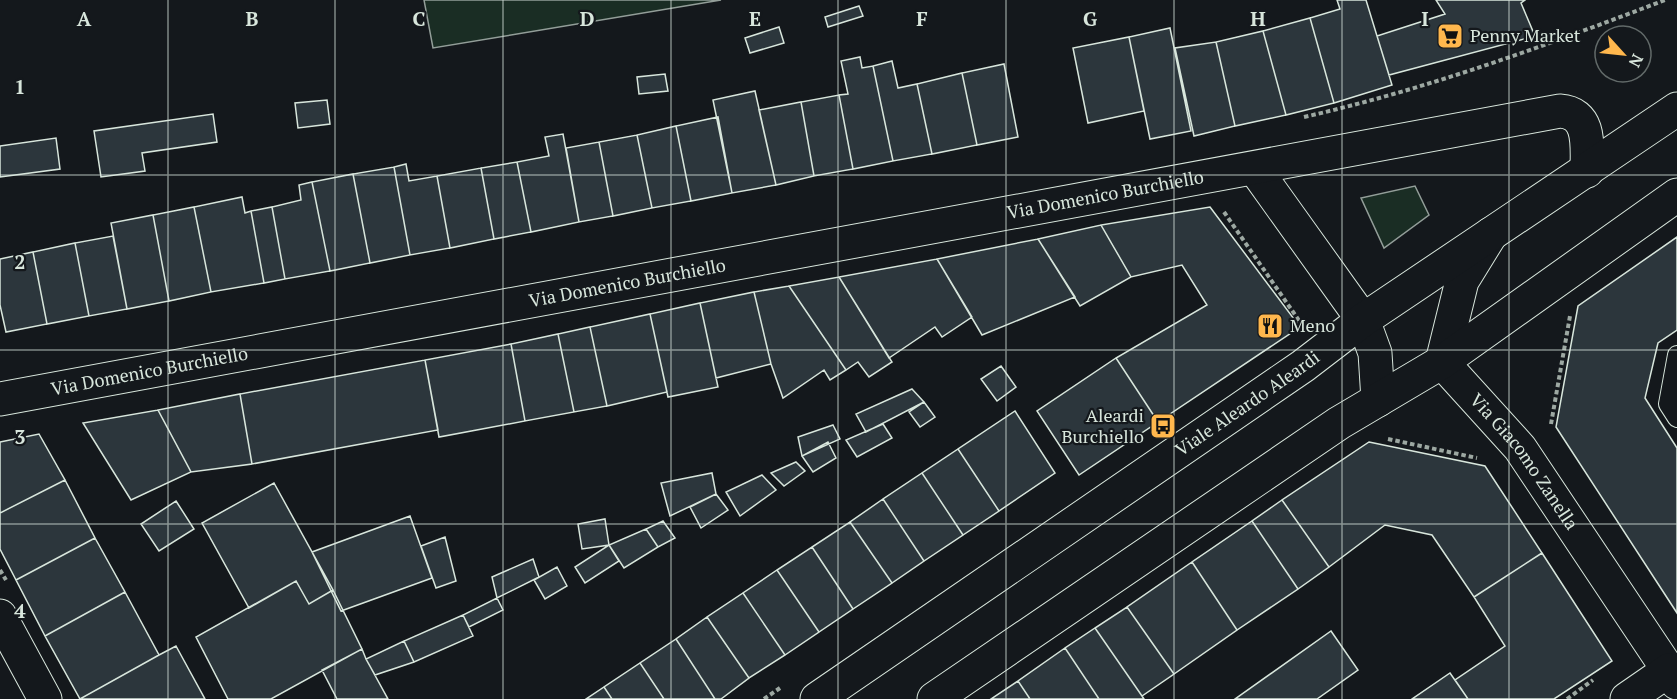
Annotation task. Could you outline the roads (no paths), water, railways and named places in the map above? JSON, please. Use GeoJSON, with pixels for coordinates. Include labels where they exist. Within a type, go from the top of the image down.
{"type":"FeatureCollection","features":[{"type":"Feature","properties":{"kind":"street","name":"Viale Aleardo Aleardi"},"geometry":{"type":"LineString","coordinates":[[817,699],[1303,366],[1363,320],[1677,109]]}},
{"type":"Feature","properties":{"kind":"street","name":"Via Domenico Burchiello"},"geometry":{"type":"LineString","coordinates":[[0,399],[1560,111],[1577,118],[1586,130],[1587,171]]}},
{"type":"Feature","properties":{"kind":"street"},"geometry":{"type":"LineString","coordinates":[[1255,169],[1363,320],[1375,353],[1378,400]]}},
{"type":"Feature","properties":{"kind":"street"},"geometry":{"type":"LineString","coordinates":[[934,699],[1329,430],[1442,362],[1677,195]]}},
{"type":"Feature","properties":{"kind":"street"},"geometry":{"type":"LineString","coordinates":[[1442,362],[1462,281],[1491,234]]}},
{"type":"Feature","properties":{"kind":"street","name":"Via Giacomo Zanella"},"geometry":{"type":"LineString","coordinates":[[1442,362],[1520,448],[1673,677]]}},
{"type":"Feature","properties":{"kind":"street"},"geometry":{"type":"LineString","coordinates":[[0,616],[45,699]]}},
{"type":"Feature","properties":{"kind":"street"},"geometry":{"type":"LineString","coordinates":[[1627,699],[1673,677]]}},
{"type":"Feature","properties":{"kind":"lane"},"geometry":{"type":"LineString","coordinates":[[1677,356],[1668,404],[1677,418]]}},
{"type":"Feature","properties":{"kind":"place","name":"Penny Market"},"geometry":{"type":"Point","coordinates":[1450,36]}},
{"type":"Feature","properties":{"kind":"place","name":"Meno"},"geometry":{"type":"Point","coordinates":[1270,326]}},
{"type":"Feature","properties":{"kind":"place","name":"Aleardi Burchiello"},"geometry":{"type":"Point","coordinates":[1163,426]}}]}
